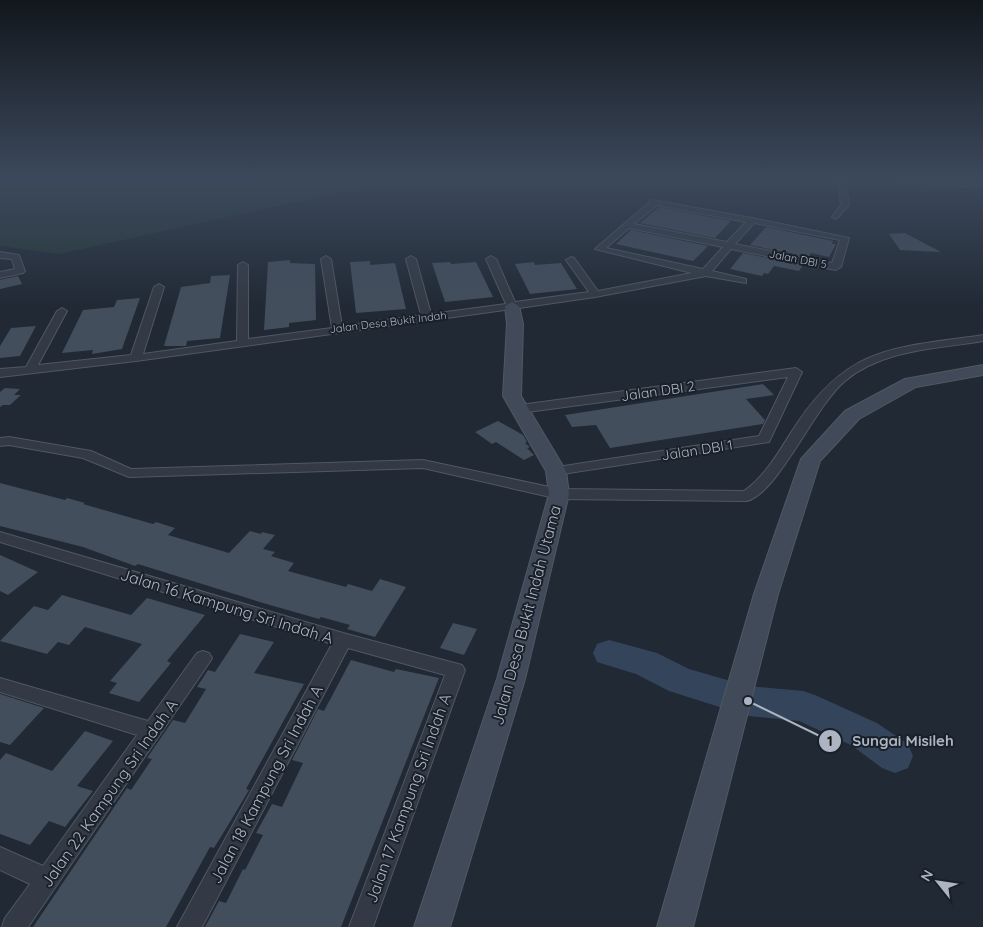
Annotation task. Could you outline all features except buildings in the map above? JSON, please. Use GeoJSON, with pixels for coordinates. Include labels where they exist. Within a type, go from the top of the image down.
{"type":"FeatureCollection","features":[{"type":"Feature","properties":{"kind":"street"},"geometry":{"type":"LineString","coordinates":[[632,221],[600,249],[744,281]]}},
{"type":"Feature","properties":{"kind":"street"},"geometry":{"type":"LineString","coordinates":[[705,272],[751,221]]}},
{"type":"Feature","properties":{"kind":"street","name":"Jalan DBI 5"},"geometry":{"type":"LineString","coordinates":[[628,225],[836,266],[845,238],[759,221]]}},
{"type":"Feature","properties":{"kind":"street"},"geometry":{"type":"LineString","coordinates":[[0,255],[16,257],[20,271],[0,275]]}},
{"type":"Feature","properties":{"kind":"street"},"geometry":{"type":"LineString","coordinates":[[326,259],[337,328]]}},
{"type":"Feature","properties":{"kind":"street"},"geometry":{"type":"LineString","coordinates":[[411,259],[427,317]]}},
{"type":"Feature","properties":{"kind":"street"},"geometry":{"type":"LineString","coordinates":[[490,259],[512,306],[515,324],[512,396],[557,482]]}},
{"type":"Feature","properties":{"kind":"street"},"geometry":{"type":"LineString","coordinates":[[570,260],[595,294]]}},
{"type":"Feature","properties":{"kind":"street"},"geometry":{"type":"LineString","coordinates":[[242,342],[243,265]]}},
{"type":"Feature","properties":{"kind":"street","name":"Jalan Desa Bukit Indah"},"geometry":{"type":"LineString","coordinates":[[0,373],[136,358],[337,328],[512,306],[595,294],[705,272]]}},
{"type":"Feature","properties":{"kind":"street"},"geometry":{"type":"LineString","coordinates":[[136,358],[159,287]]}},
{"type":"Feature","properties":{"kind":"street"},"geometry":{"type":"LineString","coordinates":[[30,370],[62,310]]}},
{"type":"Feature","properties":{"kind":"street"},"geometry":{"type":"LineString","coordinates":[[0,442],[9,441],[86,454],[129,473],[423,464],[557,482],[748,496],[761,487],[770,477],[813,408],[843,375],[862,362],[899,351],[983,338]]}},
{"type":"Feature","properties":{"kind":"street"},"geometry":{"type":"LineString","coordinates":[[674,927],[766,594],[811,459],[852,415],[911,383],[983,370]]}},
{"type":"Feature","properties":{"kind":"street","name":"Jalan DBI 2"},"geometry":{"type":"LineString","coordinates":[[520,410],[796,372]]}},
{"type":"Feature","properties":{"kind":"street","name":"Jalan DBI 1"},"geometry":{"type":"LineString","coordinates":[[557,482],[764,440],[796,372]]}},
{"type":"Feature","properties":{"kind":"street","name":"Jalan Desa Bukit Indah Utama"},"geometry":{"type":"LineString","coordinates":[[432,927],[511,679],[557,482]]}},
{"type":"Feature","properties":{"kind":"street","name":"Jalan 16 Kampung Sri Indah A"},"geometry":{"type":"LineString","coordinates":[[0,537],[343,640],[456,670]]}},
{"type":"Feature","properties":{"kind":"street","name":"Jalan 18 Kampung Sri Indah A"},"geometry":{"type":"LineString","coordinates":[[189,927],[343,640]]}},
{"type":"Feature","properties":{"kind":"street","name":"Jalan 22 Kampung Sri Indah A"},"geometry":{"type":"LineString","coordinates":[[14,927],[203,658]]}},
{"type":"Feature","properties":{"kind":"street","name":"Jalan 17 Kampung Sri Indah A"},"geometry":{"type":"LineString","coordinates":[[361,927],[456,670]]}},
{"type":"Feature","properties":{"kind":"street"},"geometry":{"type":"LineString","coordinates":[[1,685],[152,731]]}},
{"type":"Feature","properties":{"kind":"street"},"geometry":{"type":"LineString","coordinates":[[0,858],[47,880]]}},
{"type":"Feature","properties":{"kind":"shaded area"},"geometry":{"type":"Polygon","coordinates":[[[0,221],[208,221],[59,254],[0,246],[0,221]]]}},
{"type":"Feature","properties":{"kind":"waterway"},"geometry":{"type":"LineString","coordinates":[[609,653],[645,663],[681,681],[748,701],[803,706],[864,734],[895,756]]}},
{"type":"Feature","properties":{"kind":"place","name":"Sungai Misileh"},"geometry":{"type":"Point","coordinates":[748,701]}}]}
